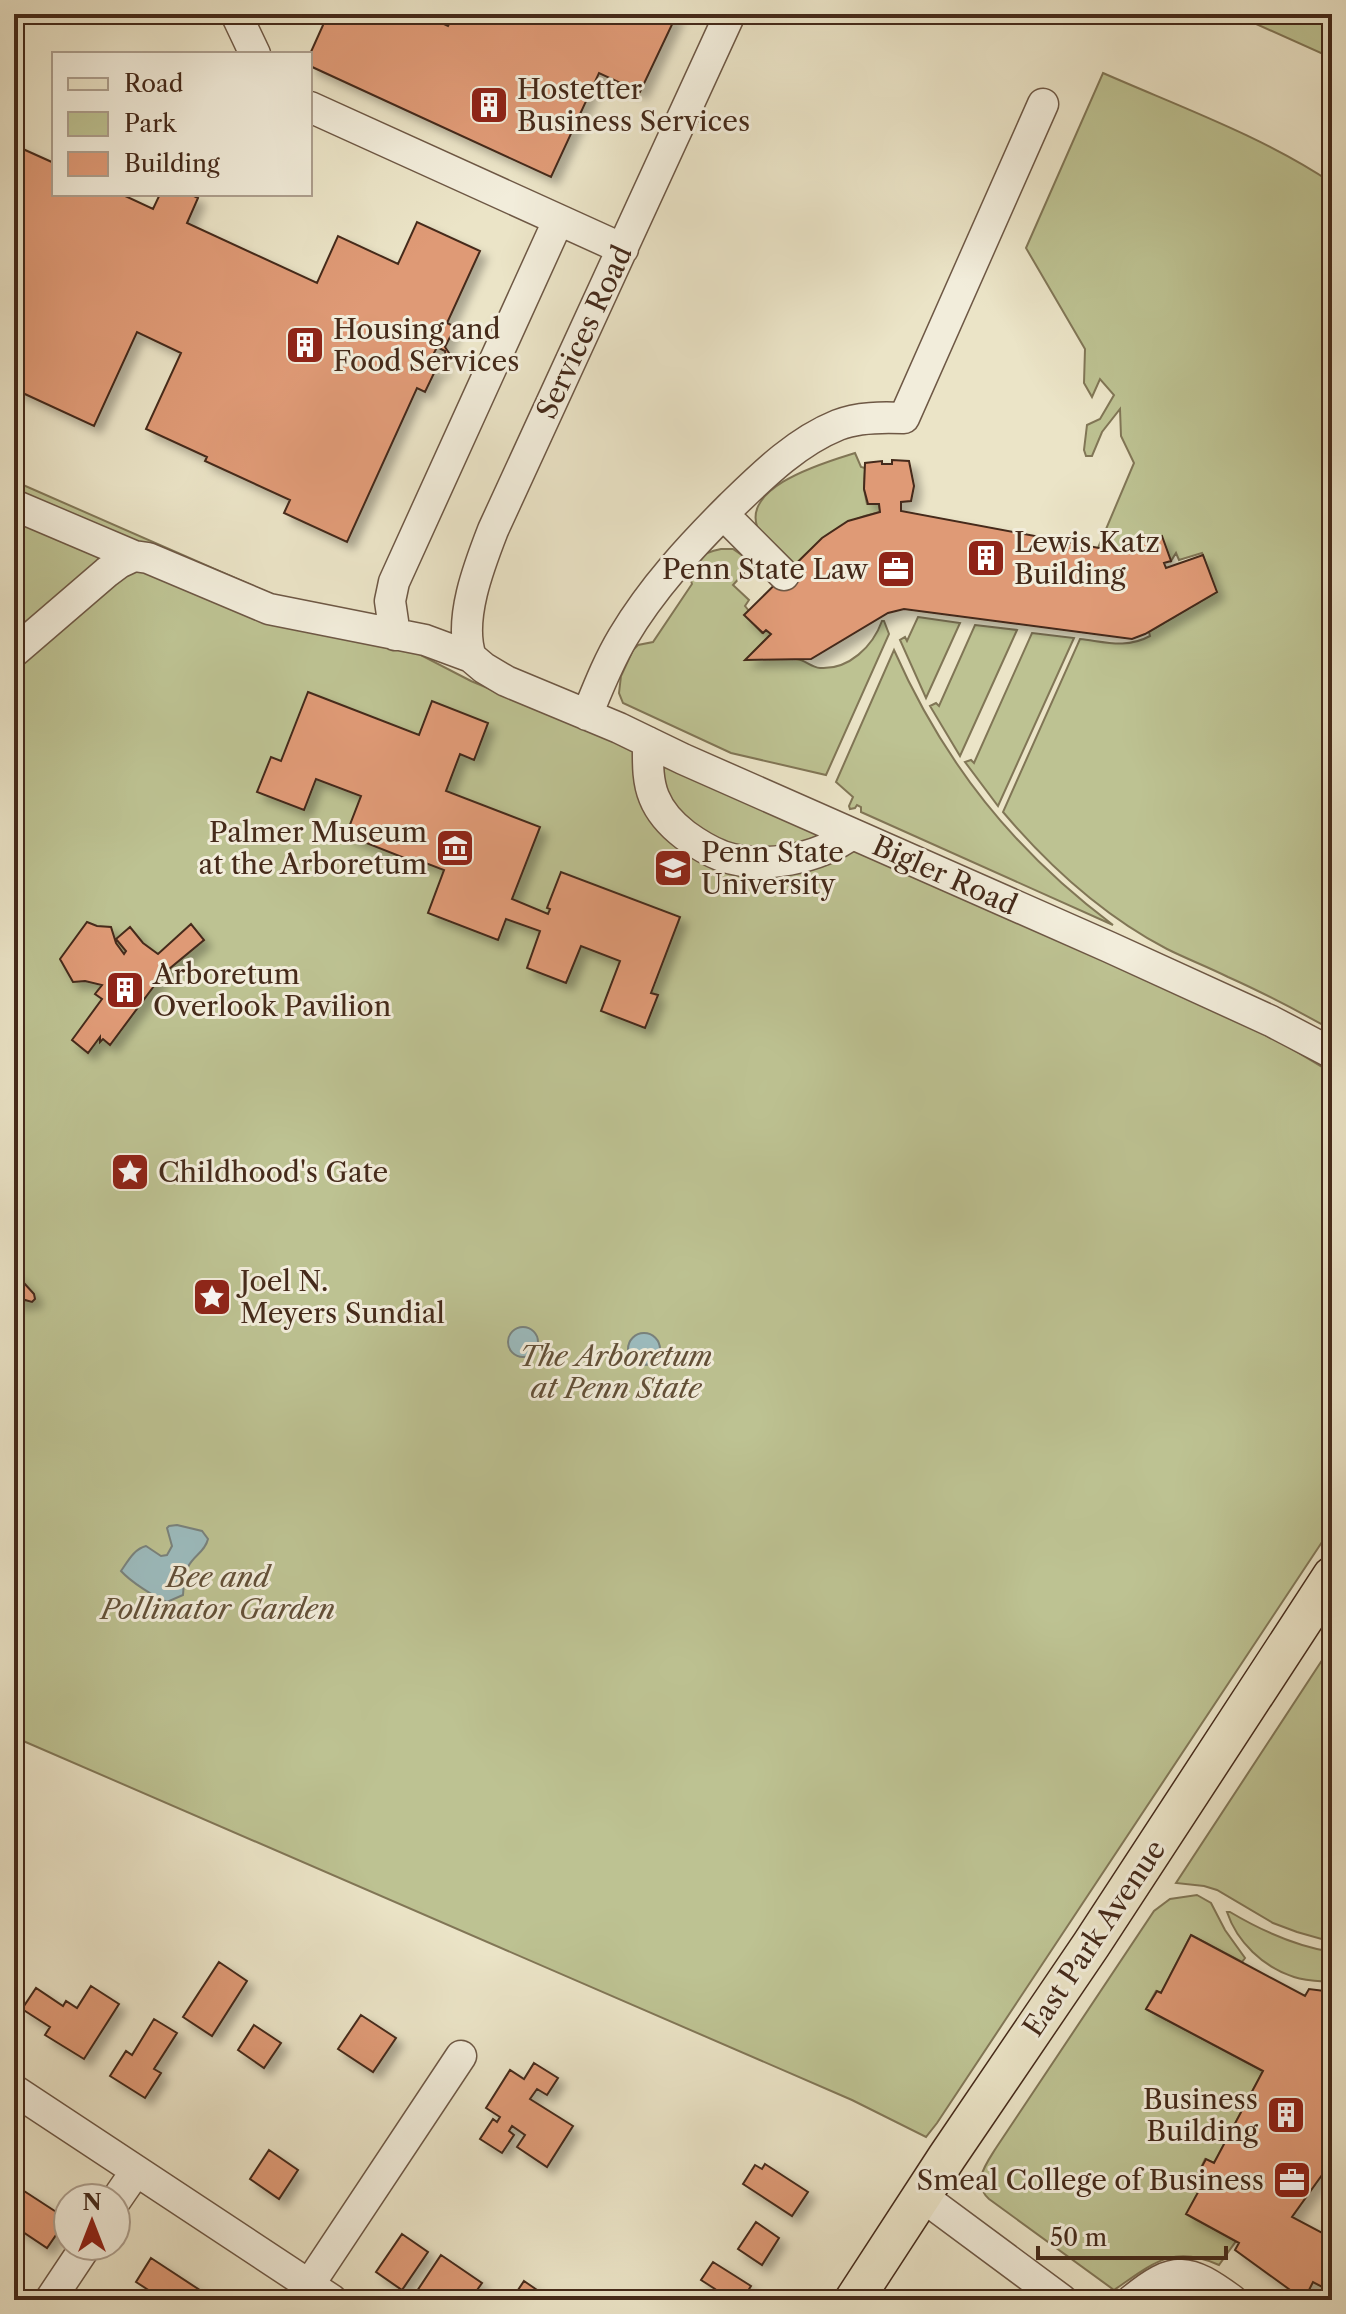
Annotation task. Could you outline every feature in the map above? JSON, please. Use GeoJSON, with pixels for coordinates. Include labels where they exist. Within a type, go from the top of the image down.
{"type":"FeatureCollection","features":[{"type":"Feature","properties":{"kind":"main road","name":"East Park Avenue"},"geometry":{"type":"LineString","coordinates":[[854,2300],[1332,1576]]}},
{"type":"Feature","properties":{"kind":"street"},"geometry":{"type":"LineString","coordinates":[[236,14],[254,52]]}},
{"type":"Feature","properties":{"kind":"street","name":"Services Road"},"geometry":{"type":"LineString","coordinates":[[471,657],[465,641],[476,576],[484,553],[730,14]]}},
{"type":"Feature","properties":{"kind":"street"},"geometry":{"type":"LineString","coordinates":[[587,715],[612,655],[636,615],[682,556],[755,482],[814,437],[841,424],[868,418],[904,418],[1043,104]]}},
{"type":"Feature","properties":{"kind":"street"},"geometry":{"type":"LineString","coordinates":[[312,108],[623,249]]}},
{"type":"Feature","properties":{"kind":"street"},"geometry":{"type":"LineString","coordinates":[[395,635],[390,601],[394,582],[558,221]]}},
{"type":"Feature","properties":{"kind":"street","name":"Bigler Road"},"geometry":{"type":"LineString","coordinates":[[14,505],[269,609],[425,640],[471,657],[506,681],[1271,1021],[1332,1053]]}},
{"type":"Feature","properties":{"kind":"street"},"geometry":{"type":"LineString","coordinates":[[723,514],[784,575]]}},
{"type":"Feature","properties":{"kind":"street"},"geometry":{"type":"LineString","coordinates":[[14,652],[107,572],[134,556]]}},
{"type":"Feature","properties":{"kind":"street"},"geometry":{"type":"LineString","coordinates":[[648,742],[648,771],[653,795],[660,809],[676,827],[697,843],[723,856],[766,862],[798,857],[837,845],[852,834]]}},
{"type":"Feature","properties":{"kind":"street"},"geometry":{"type":"LineString","coordinates":[[14,2090],[313,2295],[461,2056]]}},
{"type":"Feature","properties":{"kind":"street"},"geometry":{"type":"LineString","coordinates":[[128,2182],[136,2171]]}},
{"type":"Feature","properties":{"kind":"street"},"geometry":{"type":"LineString","coordinates":[[923,2197],[1053,2297]]}},
{"type":"Feature","properties":{"kind":"street"},"geometry":{"type":"LineString","coordinates":[[50,2300],[75,2262]]}},
{"type":"Feature","properties":{"kind":"street"},"geometry":{"type":"LineString","coordinates":[[1132,2300],[1164,2277],[1185,2274],[1210,2283],[1232,2300]]}},
{"type":"Feature","properties":{"kind":"green space"},"geometry":{"type":"Polygon","coordinates":[[[1234,14],[1332,14],[1332,58],[1234,14]]]}},
{"type":"Feature","properties":{"kind":"green space"},"geometry":{"type":"Polygon","coordinates":[[[1103,73],[1249,137],[1332,183],[1332,1030],[1167,949],[1121,921],[1058,870],[1003,812],[1080,639],[1116,644],[1141,640],[1150,636],[1149,632],[1216,592],[1202,553],[1179,560],[1176,553],[1171,561],[1161,537],[1122,551],[1098,548],[1134,463],[1121,436],[1120,409],[1102,432],[1092,456],[1086,456],[1087,425],[1100,419],[1114,395],[1100,379],[1092,397],[1084,383],[1085,349],[1026,248],[1103,73]]]}},
{"type":"Feature","properties":{"kind":"green space"},"geometry":{"type":"Polygon","coordinates":[[[855,453],[861,467],[865,468],[867,504],[879,504],[880,512],[853,520],[832,532],[793,567],[762,536],[756,519],[759,504],[770,491],[786,480],[855,453]]]}},
{"type":"Feature","properties":{"kind":"green space","name":"The Arboretum at Penn State"},"geometry":{"type":"Polygon","coordinates":[[[14,481],[274,595],[358,614],[403,646],[471,681],[618,743],[1216,1010],[1332,1073],[1332,1527],[926,2137],[852,2100],[14,1737],[14,481]]]}},
{"type":"Feature","properties":{"kind":"green space"},"geometry":{"type":"Polygon","coordinates":[[[721,549],[733,549],[753,563],[733,585],[749,600],[745,606],[749,611],[745,615],[762,633],[766,630],[771,634],[746,660],[785,658],[831,668],[858,655],[884,621],[889,634],[826,775],[731,753],[623,703],[619,693],[621,676],[633,650],[638,645],[653,642],[692,584],[691,571],[697,560],[721,549]]]}},
{"type":"Feature","properties":{"kind":"green space"},"geometry":{"type":"Polygon","coordinates":[[[918,617],[960,623],[926,698],[900,640],[905,637],[907,641],[918,617]]]}},
{"type":"Feature","properties":{"kind":"green space"},"geometry":{"type":"Polygon","coordinates":[[[975,625],[1017,630],[960,756],[930,706],[936,703],[939,706],[975,625]]]}},
{"type":"Feature","properties":{"kind":"green space"},"geometry":{"type":"Polygon","coordinates":[[[1032,633],[1074,638],[998,806],[965,762],[971,760],[974,763],[1032,633]]]}},
{"type":"Feature","properties":{"kind":"green space"},"geometry":{"type":"Polygon","coordinates":[[[894,650],[935,730],[985,802],[1044,867],[1113,925],[861,812],[861,807],[857,805],[850,809],[853,797],[836,782],[894,650]]]}},
{"type":"Feature","properties":{"kind":"green space"},"geometry":{"type":"Polygon","coordinates":[[[1332,1645],[1332,1942],[1273,1923],[1217,1890],[1176,1883],[1332,1645]]]}},
{"type":"Feature","properties":{"kind":"green space"},"geometry":{"type":"Polygon","coordinates":[[[1197,1895],[1211,1903],[1245,1958],[1242,1962],[1191,1935],[1161,1993],[1156,1991],[1146,2009],[1263,2071],[1214,2163],[1205,2159],[1199,2172],[1207,2176],[1187,2214],[1236,2241],[1219,2265],[1188,2256],[1175,2257],[1152,2265],[1114,2290],[989,2199],[981,2187],[982,2174],[988,2160],[1154,1911],[1170,1899],[1197,1895]]]}},
{"type":"Feature","properties":{"kind":"green space"},"geometry":{"type":"Polygon","coordinates":[[[1227,1912],[1279,1937],[1332,1952],[1332,1982],[1299,1978],[1272,1967],[1244,1943],[1227,1912]]]}},
{"type":"Feature","properties":{"kind":"water"},"geometry":{"type":"Polygon","coordinates":[[[523,1327],[534,1331],[538,1342],[534,1353],[523,1357],[512,1353],[508,1342],[512,1331],[523,1327]]]}},
{"type":"Feature","properties":{"kind":"water"},"geometry":{"type":"Polygon","coordinates":[[[644,1333],[655,1338],[660,1349],[655,1360],[644,1365],[633,1360],[628,1349],[633,1338],[644,1333]]]}},
{"type":"Feature","properties":{"kind":"water"},"geometry":{"type":"Polygon","coordinates":[[[177,1525],[202,1531],[208,1539],[186,1570],[183,1595],[167,1602],[130,1580],[121,1571],[135,1553],[146,1546],[161,1556],[167,1555],[172,1546],[167,1528],[177,1525]]]}},
{"type":"Feature","properties":{"kind":"building","name":"Hostetter Business Services"},"geometry":{"type":"Polygon","coordinates":[[[328,14],[422,14],[448,26],[454,14],[677,14],[640,92],[599,73],[551,177],[312,67],[311,52],[328,14]]]}},
{"type":"Feature","properties":{"kind":"building","name":"Housing and Food Services"},"geometry":{"type":"Polygon","coordinates":[[[14,145],[52,162],[52,196],[125,196],[153,209],[159,196],[194,196],[198,198],[187,223],[317,283],[338,236],[398,264],[417,222],[480,251],[447,323],[455,327],[445,347],[448,358],[445,351],[437,347],[428,365],[437,369],[443,364],[444,367],[435,371],[425,392],[417,388],[347,542],[284,513],[290,500],[205,461],[207,457],[146,429],[181,353],[137,332],[94,426],[14,389],[14,145]]]}},
{"type":"Feature","properties":{"kind":"building","name":"Lewis Katz Building"},"geometry":{"type":"Polygon","coordinates":[[[892,460],[909,461],[914,486],[911,501],[901,502],[901,511],[1115,551],[1162,536],[1171,561],[1164,563],[1166,568],[1203,555],[1217,592],[1132,639],[904,609],[888,613],[811,659],[745,660],[771,634],[766,630],[763,633],[744,615],[822,538],[848,521],[880,512],[879,504],[868,504],[864,489],[865,463],[882,461],[882,464],[892,464],[892,460]]]}},
{"type":"Feature","properties":{"kind":"building","name":"Palmer Museum at the Arboretum"},"geometry":{"type":"Polygon","coordinates":[[[308,692],[419,735],[432,701],[488,723],[474,760],[460,754],[446,791],[540,827],[512,899],[548,914],[550,909],[547,908],[561,872],[680,917],[651,993],[658,995],[645,1028],[601,1011],[620,961],[581,946],[566,983],[527,968],[540,931],[506,919],[498,940],[428,913],[444,870],[418,860],[417,863],[346,835],[361,796],[316,779],[304,810],[257,792],[271,757],[281,761],[308,692]]]}},
{"type":"Feature","properties":{"kind":"building","name":"Arboretum Overlook Pavilion"},"geometry":{"type":"Polygon","coordinates":[[[87,922],[111,927],[116,943],[124,954],[126,951],[116,939],[130,927],[143,943],[158,954],[191,924],[204,940],[163,974],[110,1045],[103,1039],[100,1042],[100,1037],[88,1053],[72,1040],[102,999],[95,994],[102,985],[73,982],[60,959],[87,922]]]}},
{"type":"Feature","properties":{"kind":"building"},"geometry":{"type":"Polygon","coordinates":[[[14,1272],[34,1294],[32,1302],[14,1302],[14,1272]]]}},
{"type":"Feature","properties":{"kind":"building","name":"Business Building"},"geometry":{"type":"Polygon","coordinates":[[[1191,1935],[1305,1996],[1309,1989],[1332,1992],[1332,2161],[1292,2217],[1332,2238],[1332,2292],[1313,2282],[1304,2300],[1235,2250],[1239,2243],[1186,2214],[1207,2176],[1199,2172],[1206,2159],[1214,2163],[1263,2071],[1146,2009],[1157,1991],[1161,1993],[1191,1935]]]}},
{"type":"Feature","properties":{"kind":"building"},"geometry":{"type":"Polygon","coordinates":[[[219,1962],[247,1981],[212,2036],[183,2017],[219,1962]]]}},
{"type":"Feature","properties":{"kind":"building"},"geometry":{"type":"Polygon","coordinates":[[[91,1986],[119,2004],[84,2059],[45,2035],[50,2027],[22,2009],[36,1988],[63,2006],[66,2001],[77,2008],[91,1986]]]}},
{"type":"Feature","properties":{"kind":"building"},"geometry":{"type":"Polygon","coordinates":[[[361,2015],[396,2038],[373,2072],[338,2049],[361,2015]]]}},
{"type":"Feature","properties":{"kind":"building"},"geometry":{"type":"Polygon","coordinates":[[[154,2019],[177,2033],[154,2069],[161,2073],[145,2098],[110,2076],[126,2051],[132,2055],[154,2019]]]}},
{"type":"Feature","properties":{"kind":"building"},"geometry":{"type":"Polygon","coordinates":[[[254,2025],[281,2043],[264,2068],[238,2050],[254,2025]]]}},
{"type":"Feature","properties":{"kind":"building"},"geometry":{"type":"Polygon","coordinates":[[[534,2063],[558,2078],[547,2095],[537,2089],[530,2099],[573,2126],[547,2167],[517,2147],[525,2135],[512,2126],[509,2131],[514,2135],[502,2153],[480,2139],[493,2119],[497,2122],[500,2117],[486,2108],[510,2070],[524,2079],[534,2063]]]}},
{"type":"Feature","properties":{"kind":"building"},"geometry":{"type":"Polygon","coordinates":[[[269,2150],[298,2170],[279,2199],[250,2179],[269,2150]]]}},
{"type":"Feature","properties":{"kind":"building"},"geometry":{"type":"Polygon","coordinates":[[[765,2164],[808,2192],[792,2216],[743,2184],[755,2165],[762,2169],[765,2164]]]}},
{"type":"Feature","properties":{"kind":"building"},"geometry":{"type":"Polygon","coordinates":[[[21,2189],[52,2209],[52,2241],[47,2248],[14,2226],[14,2200],[21,2189]]]}},
{"type":"Feature","properties":{"kind":"building"},"geometry":{"type":"Polygon","coordinates":[[[756,2222],[779,2238],[762,2265],[738,2249],[756,2222]]]}},
{"type":"Feature","properties":{"kind":"building"},"geometry":{"type":"Polygon","coordinates":[[[402,2234],[428,2252],[402,2290],[376,2272],[402,2234]]]}},
{"type":"Feature","properties":{"kind":"building"},"geometry":{"type":"Polygon","coordinates":[[[441,2255],[482,2283],[470,2300],[418,2300],[413,2297],[441,2255]]]}},
{"type":"Feature","properties":{"kind":"building"},"geometry":{"type":"Polygon","coordinates":[[[151,2258],[215,2300],[164,2300],[136,2282],[151,2258]]]}},
{"type":"Feature","properties":{"kind":"building"},"geometry":{"type":"Polygon","coordinates":[[[713,2262],[751,2286],[742,2300],[708,2299],[715,2289],[701,2280],[713,2262]]]}},
{"type":"Feature","properties":{"kind":"building"},"geometry":{"type":"Polygon","coordinates":[[[524,2281],[540,2292],[535,2300],[519,2300],[514,2296],[524,2281]]]}},
{"type":"Feature","properties":{"kind":"place","name":"Hostetter Business Services"},"geometry":{"type":"Point","coordinates":[489,105]}},
{"type":"Feature","properties":{"kind":"place","name":"Housing and Food Services"},"geometry":{"type":"Point","coordinates":[305,345]}},
{"type":"Feature","properties":{"kind":"place","name":"Lewis Katz Building"},"geometry":{"type":"Point","coordinates":[986,558]}},
{"type":"Feature","properties":{"kind":"place","name":"Penn State Law"},"geometry":{"type":"Point","coordinates":[896,569]}},
{"type":"Feature","properties":{"kind":"place","name":"Palmer Museum at the Arboretum"},"geometry":{"type":"Point","coordinates":[455,848]}},
{"type":"Feature","properties":{"kind":"place","name":"Penn State University"},"geometry":{"type":"Point","coordinates":[673,868]}},
{"type":"Feature","properties":{"kind":"place","name":"Arboretum Overlook Pavilion"},"geometry":{"type":"Point","coordinates":[125,990]}},
{"type":"Feature","properties":{"kind":"place","name":"Childhood's Gate"},"geometry":{"type":"Point","coordinates":[130,1172]}},
{"type":"Feature","properties":{"kind":"place","name":"Joel N. Meyers Sundial"},"geometry":{"type":"Point","coordinates":[212,1297]}},
{"type":"Feature","properties":{"kind":"place","name":"Business Building"},"geometry":{"type":"Point","coordinates":[1286,2115]}},
{"type":"Feature","properties":{"kind":"place","name":"Smeal College of Business"},"geometry":{"type":"Point","coordinates":[1292,2180]}},
{"type":"Feature","properties":{"kind":"park label","name":"Bee and Pollinator Garden"},"geometry":{"type":"Point","coordinates":[218,1593]}}]}
